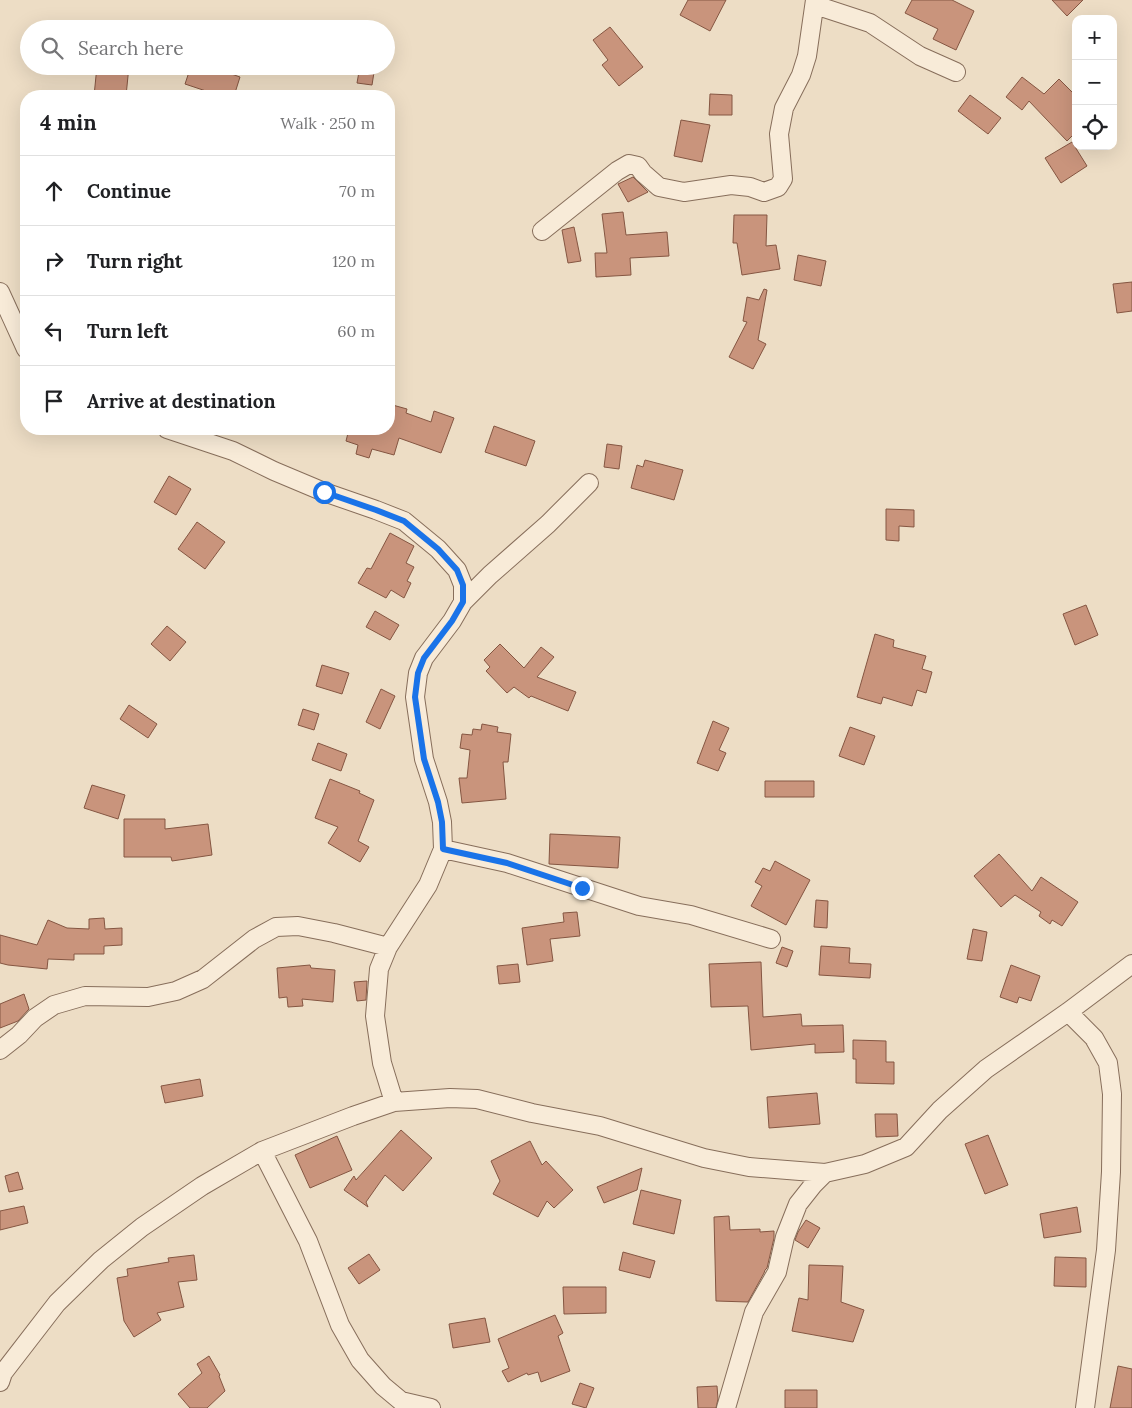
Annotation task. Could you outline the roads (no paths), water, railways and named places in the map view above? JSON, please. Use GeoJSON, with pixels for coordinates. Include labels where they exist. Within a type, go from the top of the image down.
{"type":"FeatureCollection","features":[{"type":"Feature","properties":{"kind":"street"},"geometry":{"type":"LineString","coordinates":[[542,231],[617,171],[629,164],[638,166],[659,187],[684,192],[731,186],[764,192],[778,187],[783,179],[779,134],[784,108],[802,75],[807,56],[815,2],[870,23],[920,56],[956,72]]}},
{"type":"Feature","properties":{"kind":"street"},"geometry":{"type":"LineString","coordinates":[[0,292],[20,336]]}},
{"type":"Feature","properties":{"kind":"street"},"geometry":{"type":"LineString","coordinates":[[185,435],[233,451],[324,492],[404,521],[438,549],[457,570],[463,585],[463,602]]}},
{"type":"Feature","properties":{"kind":"street"},"geometry":{"type":"LineString","coordinates":[[394,1102],[382,1063],[375,1016],[379,969],[388,947],[428,885],[443,849],[442,822],[438,802],[424,759],[415,697],[418,673],[424,658],[452,621],[463,602],[490,575],[548,524],[589,483]]}},
{"type":"Feature","properties":{"kind":"street"},"geometry":{"type":"LineString","coordinates":[[443,849],[507,863],[638,906],[691,915],[771,939]]}},
{"type":"Feature","properties":{"kind":"street"},"geometry":{"type":"LineString","coordinates":[[0,1050],[19,1035],[35,1018],[54,1005],[85,996],[148,997],[176,991],[203,979],[254,939],[276,927],[298,926],[388,947]]}},
{"type":"Feature","properties":{"kind":"street"},"geometry":{"type":"LineString","coordinates":[[0,1382],[4,1373],[57,1303],[101,1260],[142,1227],[202,1186],[262,1151],[353,1116],[394,1102],[450,1098],[477,1099],[600,1126],[704,1158],[749,1167],[825,1173],[865,1164],[906,1147],[940,1110],[986,1070],[1132,964]]}},
{"type":"Feature","properties":{"kind":"street"},"geometry":{"type":"LineString","coordinates":[[1068,1012],[1094,1038],[1108,1062],[1112,1094],[1111,1172],[1106,1250],[1084,1408]]}},
{"type":"Feature","properties":{"kind":"street"},"geometry":{"type":"LineString","coordinates":[[262,1151],[308,1241],[340,1325],[360,1360],[383,1386],[401,1401],[431,1408]]}},
{"type":"Feature","properties":{"kind":"street"},"geometry":{"type":"LineString","coordinates":[[726,1408],[754,1312],[777,1272],[785,1237],[798,1204],[825,1173]]}}]}
